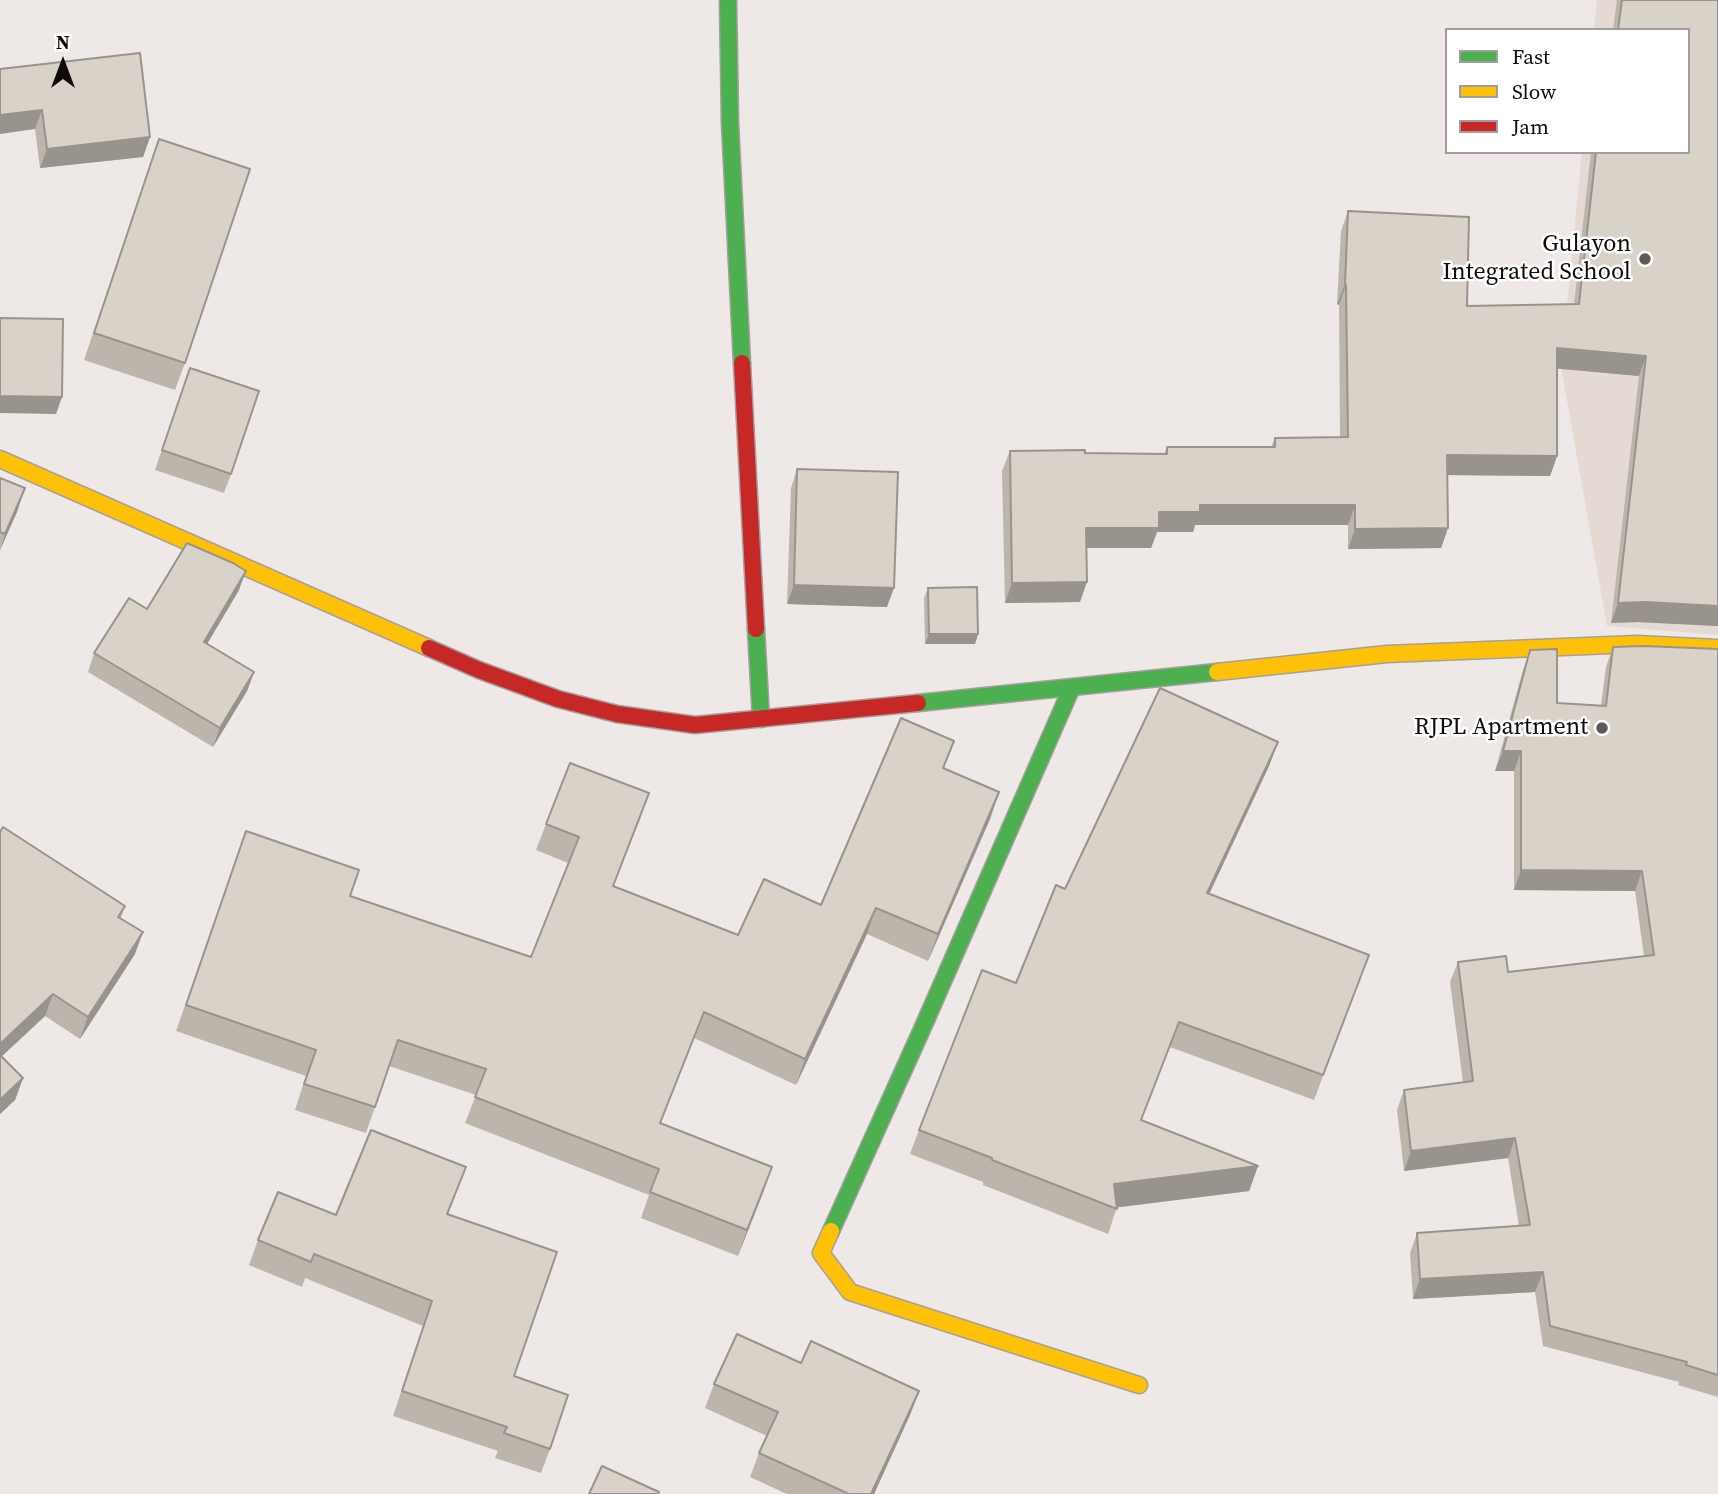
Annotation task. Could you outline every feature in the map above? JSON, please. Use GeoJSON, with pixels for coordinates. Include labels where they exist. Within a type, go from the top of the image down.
{"type":"FeatureCollection","features":[{"type":"Feature","properties":{"kind":"street"},"geometry":{"type":"LineString","coordinates":[[728,0],[730,123],[761,719]]}},
{"type":"Feature","properties":{"kind":"street"},"geometry":{"type":"LineString","coordinates":[[0,459],[479,670],[558,699],[617,714],[695,725],[1387,654],[1637,644],[1718,648]]}},
{"type":"Feature","properties":{"kind":"street"},"geometry":{"type":"LineString","coordinates":[[1072,687],[821,1253],[850,1292],[1139,1385]]}},
{"type":"Feature","properties":{"kind":"shaded area","name":"Gulayon Integrated School"},"geometry":{"type":"Polygon","coordinates":[[[1597,0],[1718,0],[1718,635],[1607,626],[1561,367],[1582,154],[1690,154],[1690,28],[1594,28],[1597,0]]]}},
{"type":"Feature","properties":{"kind":"building"},"geometry":{"type":"Polygon","coordinates":[[[1622,0],[1718,0],[1718,606],[1618,603],[1646,356],[1557,348],[1557,456],[1447,455],[1448,528],[1355,529],[1355,505],[1200,505],[1200,512],[1159,512],[1159,528],[1086,528],[1087,582],[1012,583],[1010,451],[1085,450],[1085,453],[1167,454],[1167,447],[1275,447],[1275,438],[1348,437],[1345,284],[1348,211],[1469,217],[1467,306],[1579,304],[1596,154],[1690,154],[1690,28],[1618,28],[1622,0]]]}},
{"type":"Feature","properties":{"kind":"building"},"geometry":{"type":"Polygon","coordinates":[[[140,53],[150,137],[47,149],[42,110],[0,115],[0,69],[140,53]]]}},
{"type":"Feature","properties":{"kind":"building"},"geometry":{"type":"Polygon","coordinates":[[[159,139],[250,169],[185,363],[94,333],[159,139]]]}},
{"type":"Feature","properties":{"kind":"building"},"geometry":{"type":"Polygon","coordinates":[[[0,318],[63,319],[62,397],[0,396],[0,318]]]}},
{"type":"Feature","properties":{"kind":"building"},"geometry":{"type":"Polygon","coordinates":[[[190,368],[259,391],[231,474],[162,450],[190,368]]]}},
{"type":"Feature","properties":{"kind":"building"},"geometry":{"type":"Polygon","coordinates":[[[797,469],[898,472],[894,588],[794,585],[797,469]]]}},
{"type":"Feature","properties":{"kind":"building"},"geometry":{"type":"Polygon","coordinates":[[[0,478],[25,488],[5,534],[0,532],[0,478]]]}},
{"type":"Feature","properties":{"kind":"building"},"geometry":{"type":"Polygon","coordinates":[[[187,543],[246,571],[204,642],[254,672],[220,728],[94,653],[129,598],[147,609],[187,543]]]}},
{"type":"Feature","properties":{"kind":"building"},"geometry":{"type":"Polygon","coordinates":[[[977,587],[978,634],[929,634],[928,588],[977,587]]]}},
{"type":"Feature","properties":{"kind":"building"},"geometry":{"type":"Polygon","coordinates":[[[1613,647],[1718,649],[1718,1375],[1686,1365],[1687,1362],[1550,1326],[1543,1272],[1420,1279],[1417,1233],[1530,1225],[1515,1138],[1411,1151],[1404,1090],[1473,1081],[1458,962],[1506,956],[1508,972],[1654,955],[1642,871],[1521,870],[1521,751],[1503,751],[1530,650],[1557,649],[1557,703],[1606,706],[1613,647]]]}},
{"type":"Feature","properties":{"kind":"building"},"geometry":{"type":"Polygon","coordinates":[[[1160,688],[1278,742],[1207,893],[1369,955],[1323,1075],[1179,1022],[1141,1120],[1258,1166],[1114,1184],[1117,1209],[919,1130],[982,970],[1016,983],[1056,885],[1065,889],[1160,688]]]}},
{"type":"Feature","properties":{"kind":"building"},"geometry":{"type":"Polygon","coordinates":[[[901,718],[954,741],[943,768],[999,792],[938,934],[876,908],[805,1059],[704,1012],[660,1123],[772,1167],[747,1230],[650,1192],[659,1169],[475,1097],[486,1069],[398,1040],[375,1107],[304,1084],[316,1050],[186,1005],[246,831],[359,870],[350,896],[531,957],[579,837],[546,824],[570,763],[649,793],[613,886],[738,935],[764,879],[821,905],[901,718]]]}},
{"type":"Feature","properties":{"kind":"building"},"geometry":{"type":"Polygon","coordinates":[[[3,827],[125,906],[118,917],[143,932],[88,1017],[53,994],[0,1044],[0,832],[3,827]]]}},
{"type":"Feature","properties":{"kind":"building"},"geometry":{"type":"Polygon","coordinates":[[[0,1055],[23,1078],[0,1100],[0,1055]]]}},
{"type":"Feature","properties":{"kind":"building"},"geometry":{"type":"Polygon","coordinates":[[[371,1130],[466,1167],[447,1214],[557,1252],[514,1376],[568,1395],[550,1449],[504,1433],[507,1427],[402,1391],[432,1301],[314,1254],[311,1262],[258,1240],[278,1192],[336,1215],[371,1130]]]}},
{"type":"Feature","properties":{"kind":"building"},"geometry":{"type":"Polygon","coordinates":[[[737,1334],[801,1363],[811,1341],[919,1391],[871,1494],[849,1494],[759,1453],[778,1412],[714,1384],[737,1334]]]}},
{"type":"Feature","properties":{"kind":"building"},"geometry":{"type":"Polygon","coordinates":[[[602,1466],[659,1492],[589,1494],[602,1466]]]}},
{"type":"Feature","properties":{"kind":"traffic: fast"},"geometry":{"type":"LineString","coordinates":[[728,0],[730,123],[742,363]]}},
{"type":"Feature","properties":{"kind":"traffic: fast"},"geometry":{"type":"LineString","coordinates":[[756,629],[761,719]]}},
{"type":"Feature","properties":{"kind":"traffic: fast"},"geometry":{"type":"LineString","coordinates":[[918,703],[1217,672]]}},
{"type":"Feature","properties":{"kind":"traffic: fast"},"geometry":{"type":"LineString","coordinates":[[831,1231],[1072,687]]}},
{"type":"Feature","properties":{"kind":"traffic: slow"},"geometry":{"type":"LineString","coordinates":[[0,459],[429,648]]}},
{"type":"Feature","properties":{"kind":"traffic: slow"},"geometry":{"type":"LineString","coordinates":[[1217,672],[1387,654],[1637,644],[1718,648]]}},
{"type":"Feature","properties":{"kind":"traffic: slow"},"geometry":{"type":"LineString","coordinates":[[831,1231],[821,1253],[850,1292],[1139,1385]]}},
{"type":"Feature","properties":{"kind":"traffic: jam"},"geometry":{"type":"LineString","coordinates":[[742,363],[756,629]]}},
{"type":"Feature","properties":{"kind":"traffic: jam"},"geometry":{"type":"LineString","coordinates":[[429,648],[558,699],[617,714],[695,725],[918,703]]}},
{"type":"Feature","properties":{"kind":"place","name":"Gulayon Integrated School"},"geometry":{"type":"Point","coordinates":[1645,259]}},
{"type":"Feature","properties":{"kind":"place","name":"RJPL Apartment"},"geometry":{"type":"Point","coordinates":[1602,728]}}]}
